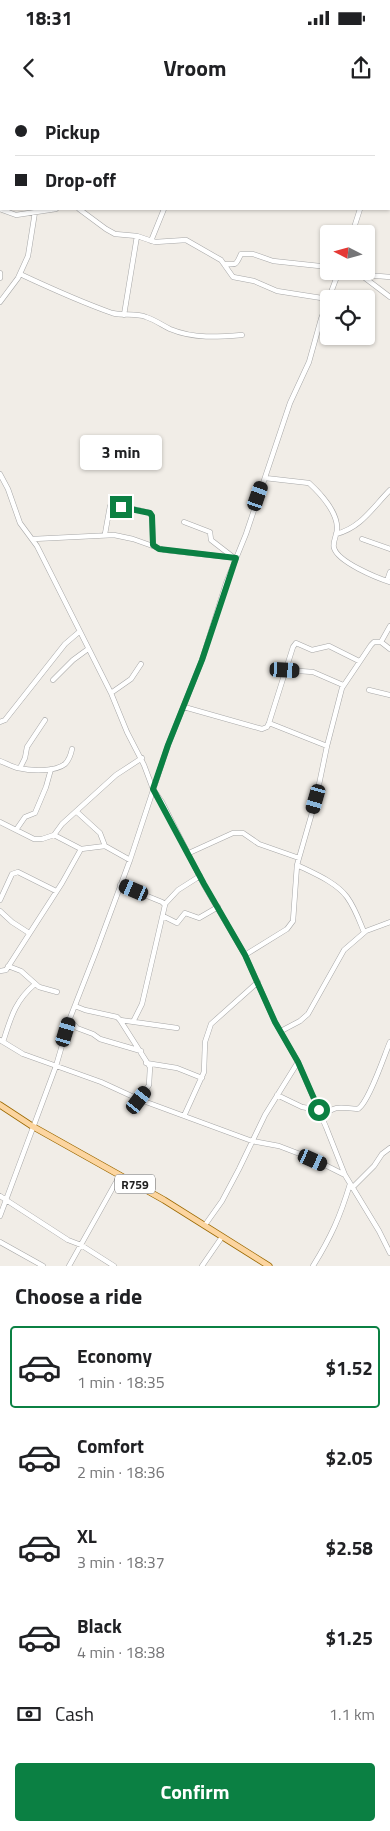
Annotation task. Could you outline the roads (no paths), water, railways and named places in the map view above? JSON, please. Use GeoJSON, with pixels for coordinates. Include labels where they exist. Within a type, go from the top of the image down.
{"type":"FeatureCollection","features":[{"type":"Feature","properties":{"kind":"main road","name":"R759"},"geometry":{"type":"LineString","coordinates":[[0,1105],[32,1126],[120,1175],[222,1236],[269,1266]]}},
{"type":"Feature","properties":{"kind":"street"},"geometry":{"type":"LineString","coordinates":[[3,210],[16,215],[49,210]]}},
{"type":"Feature","properties":{"kind":"street"},"geometry":{"type":"LineString","coordinates":[[80,210],[110,233],[137,236],[151,241],[186,240],[224,264],[233,277],[254,282],[277,291],[320,298]]}},
{"type":"Feature","properties":{"kind":"street"},"geometry":{"type":"LineString","coordinates":[[151,241],[164,210]]}},
{"type":"Feature","properties":{"kind":"street"},"geometry":{"type":"LineString","coordinates":[[355,225],[360,210]]}},
{"type":"Feature","properties":{"kind":"street"},"geometry":{"type":"LineString","coordinates":[[0,302],[20,274],[31,248],[35,212]]}},
{"type":"Feature","properties":{"kind":"street"},"geometry":{"type":"LineString","coordinates":[[124,315],[137,236]]}},
{"type":"Feature","properties":{"kind":"street"},"geometry":{"type":"LineString","coordinates":[[224,264],[235,264],[238,262],[241,254],[250,254],[273,262],[320,266]]}},
{"type":"Feature","properties":{"kind":"street"},"geometry":{"type":"LineString","coordinates":[[0,273],[0,278]]}},
{"type":"Feature","properties":{"kind":"street"},"geometry":{"type":"LineString","coordinates":[[20,274],[72,298],[124,315],[144,316],[171,330],[194,336],[242,335]]}},
{"type":"Feature","properties":{"kind":"street"},"geometry":{"type":"LineString","coordinates":[[375,276],[390,277]]}},
{"type":"Feature","properties":{"kind":"street"},"geometry":{"type":"LineString","coordinates":[[368,280],[390,297]]}},
{"type":"Feature","properties":{"kind":"street"},"geometry":{"type":"LineString","coordinates":[[0,1216],[56,1066],[75,1006],[130,860],[168,745],[207,647],[235,558],[265,478],[290,403],[309,362],[320,326]]}},
{"type":"Feature","properties":{"kind":"street"},"geometry":{"type":"LineString","coordinates":[[0,474],[11,497],[18,519],[32,539],[110,693],[127,732],[142,758],[153,789],[245,955],[275,1022],[298,1062],[322,1116],[345,1176],[379,1231],[390,1253]]}},
{"type":"Feature","properties":{"kind":"street"},"geometry":{"type":"LineString","coordinates":[[265,478],[310,483],[334,514],[337,522],[334,545],[336,551],[356,568],[388,582],[390,572]]}},
{"type":"Feature","properties":{"kind":"street"},"geometry":{"type":"LineString","coordinates":[[336,534],[349,529],[370,514],[390,490]]}},
{"type":"Feature","properties":{"kind":"street"},"geometry":{"type":"LineString","coordinates":[[105,534],[110,506],[149,512],[152,516],[153,545]]}},
{"type":"Feature","properties":{"kind":"street"},"geometry":{"type":"LineString","coordinates":[[184,522],[210,533],[211,540],[235,558]]}},
{"type":"Feature","properties":{"kind":"street"},"geometry":{"type":"LineString","coordinates":[[32,539],[105,534],[133,539],[164,550],[235,558]]}},
{"type":"Feature","properties":{"kind":"street"},"geometry":{"type":"LineString","coordinates":[[362,539],[390,549]]}},
{"type":"Feature","properties":{"kind":"street"},"geometry":{"type":"LineString","coordinates":[[381,642],[390,626]]}},
{"type":"Feature","properties":{"kind":"street"},"geometry":{"type":"LineString","coordinates":[[0,722],[5,720],[65,644],[79,632]]}},
{"type":"Feature","properties":{"kind":"street"},"geometry":{"type":"LineString","coordinates":[[245,955],[291,926],[294,917],[297,865],[316,799],[327,746],[343,686],[374,642],[381,642],[390,649]]}},
{"type":"Feature","properties":{"kind":"street"},"geometry":{"type":"LineString","coordinates":[[184,706],[259,729],[265,729],[269,724],[292,647],[297,643],[312,650],[327,646],[332,647],[359,661]]}},
{"type":"Feature","properties":{"kind":"street"},"geometry":{"type":"LineString","coordinates":[[53,680],[72,660],[88,649]]}},
{"type":"Feature","properties":{"kind":"street"},"geometry":{"type":"LineString","coordinates":[[110,693],[131,679],[141,664]]}},
{"type":"Feature","properties":{"kind":"street"},"geometry":{"type":"LineString","coordinates":[[285,670],[313,672],[343,686]]}},
{"type":"Feature","properties":{"kind":"street"},"geometry":{"type":"LineString","coordinates":[[369,690],[390,695]]}},
{"type":"Feature","properties":{"kind":"street"},"geometry":{"type":"LineString","coordinates":[[20,768],[25,758],[27,746],[45,720]]}},
{"type":"Feature","properties":{"kind":"street"},"geometry":{"type":"LineString","coordinates":[[269,724],[327,746]]}},
{"type":"Feature","properties":{"kind":"street"},"geometry":{"type":"LineString","coordinates":[[0,761],[20,768],[35,770],[51,769],[64,764],[72,750]]}},
{"type":"Feature","properties":{"kind":"street"},"geometry":{"type":"LineString","coordinates":[[0,822],[34,839],[42,840],[54,835],[62,824],[116,775],[142,758]]}},
{"type":"Feature","properties":{"kind":"street"},"geometry":{"type":"LineString","coordinates":[[16,830],[25,817],[35,813],[51,769]]}},
{"type":"Feature","properties":{"kind":"street"},"geometry":{"type":"LineString","coordinates":[[77,812],[100,833],[105,846]]}},
{"type":"Feature","properties":{"kind":"street"},"geometry":{"type":"LineString","coordinates":[[189,853],[237,832],[259,844],[299,858]]}},
{"type":"Feature","properties":{"kind":"street"},"geometry":{"type":"LineString","coordinates":[[54,835],[80,848],[105,846],[130,860]]}},
{"type":"Feature","properties":{"kind":"street"},"geometry":{"type":"LineString","coordinates":[[0,971],[6,970],[56,891],[80,848]]}},
{"type":"Feature","properties":{"kind":"street"},"geometry":{"type":"LineString","coordinates":[[297,865],[339,888],[355,909],[364,932]]}},
{"type":"Feature","properties":{"kind":"street"},"geometry":{"type":"LineString","coordinates":[[0,900],[12,874],[18,872],[56,891]]}},
{"type":"Feature","properties":{"kind":"street"},"geometry":{"type":"LineString","coordinates":[[133,1022],[142,1004],[163,916],[164,904],[178,890],[200,876]]}},
{"type":"Feature","properties":{"kind":"street"},"geometry":{"type":"LineString","coordinates":[[120,884],[164,904]]}},
{"type":"Feature","properties":{"kind":"street"},"geometry":{"type":"LineString","coordinates":[[163,916],[177,923],[185,913],[199,918],[218,907]]}},
{"type":"Feature","properties":{"kind":"street"},"geometry":{"type":"LineString","coordinates":[[0,911],[12,922],[29,933]]}},
{"type":"Feature","properties":{"kind":"street"},"geometry":{"type":"LineString","coordinates":[[281,1031],[308,1014],[344,950],[364,932],[390,922]]}},
{"type":"Feature","properties":{"kind":"street"},"geometry":{"type":"LineString","coordinates":[[8,966],[21,971],[35,984],[46,990],[57,992]]}},
{"type":"Feature","properties":{"kind":"street"},"geometry":{"type":"LineString","coordinates":[[184,1116],[205,1068],[205,1042],[211,1024],[258,982]]}},
{"type":"Feature","properties":{"kind":"street"},"geometry":{"type":"LineString","coordinates":[[35,984],[19,1000],[1,1041],[23,1054],[101,1082],[139,1100],[252,1142],[279,1146],[345,1176]]}},
{"type":"Feature","properties":{"kind":"street"},"geometry":{"type":"LineString","coordinates":[[75,1006],[118,1017],[141,1051],[150,1069],[149,1084],[139,1100]]}},
{"type":"Feature","properties":{"kind":"street"},"geometry":{"type":"LineString","coordinates":[[70,1020],[77,1028],[100,1039],[141,1051]]}},
{"type":"Feature","properties":{"kind":"street"},"geometry":{"type":"LineString","coordinates":[[120,1020],[177,1028]]}},
{"type":"Feature","properties":{"kind":"street"},"geometry":{"type":"LineString","coordinates":[[322,1116],[332,1108],[344,1106],[358,1109],[362,1107],[370,1094],[390,1042]]}},
{"type":"Feature","properties":{"kind":"street"},"geometry":{"type":"LineString","coordinates":[[146,1062],[177,1068],[202,1078]]}},
{"type":"Feature","properties":{"kind":"street"},"geometry":{"type":"LineString","coordinates":[[205,1226],[222,1201],[277,1095],[298,1062]]}},
{"type":"Feature","properties":{"kind":"street"},"geometry":{"type":"LineString","coordinates":[[277,1095],[302,1107],[319,1110]]}},
{"type":"Feature","properties":{"kind":"street"},"geometry":{"type":"LineString","coordinates":[[313,1266],[337,1223],[351,1186],[374,1166],[382,1154],[390,1148]]}},
{"type":"Feature","properties":{"kind":"street"},"geometry":{"type":"LineString","coordinates":[[69,1266],[120,1175]]}},
{"type":"Feature","properties":{"kind":"street"},"geometry":{"type":"LineString","coordinates":[[0,1196],[68,1240],[82,1245],[114,1266]]}},
{"type":"Feature","properties":{"kind":"street"},"geometry":{"type":"LineString","coordinates":[[202,1266],[222,1236]]}},
{"type":"Feature","properties":{"kind":"street"},"geometry":{"type":"LineString","coordinates":[[0,1242],[43,1266]]}}]}
